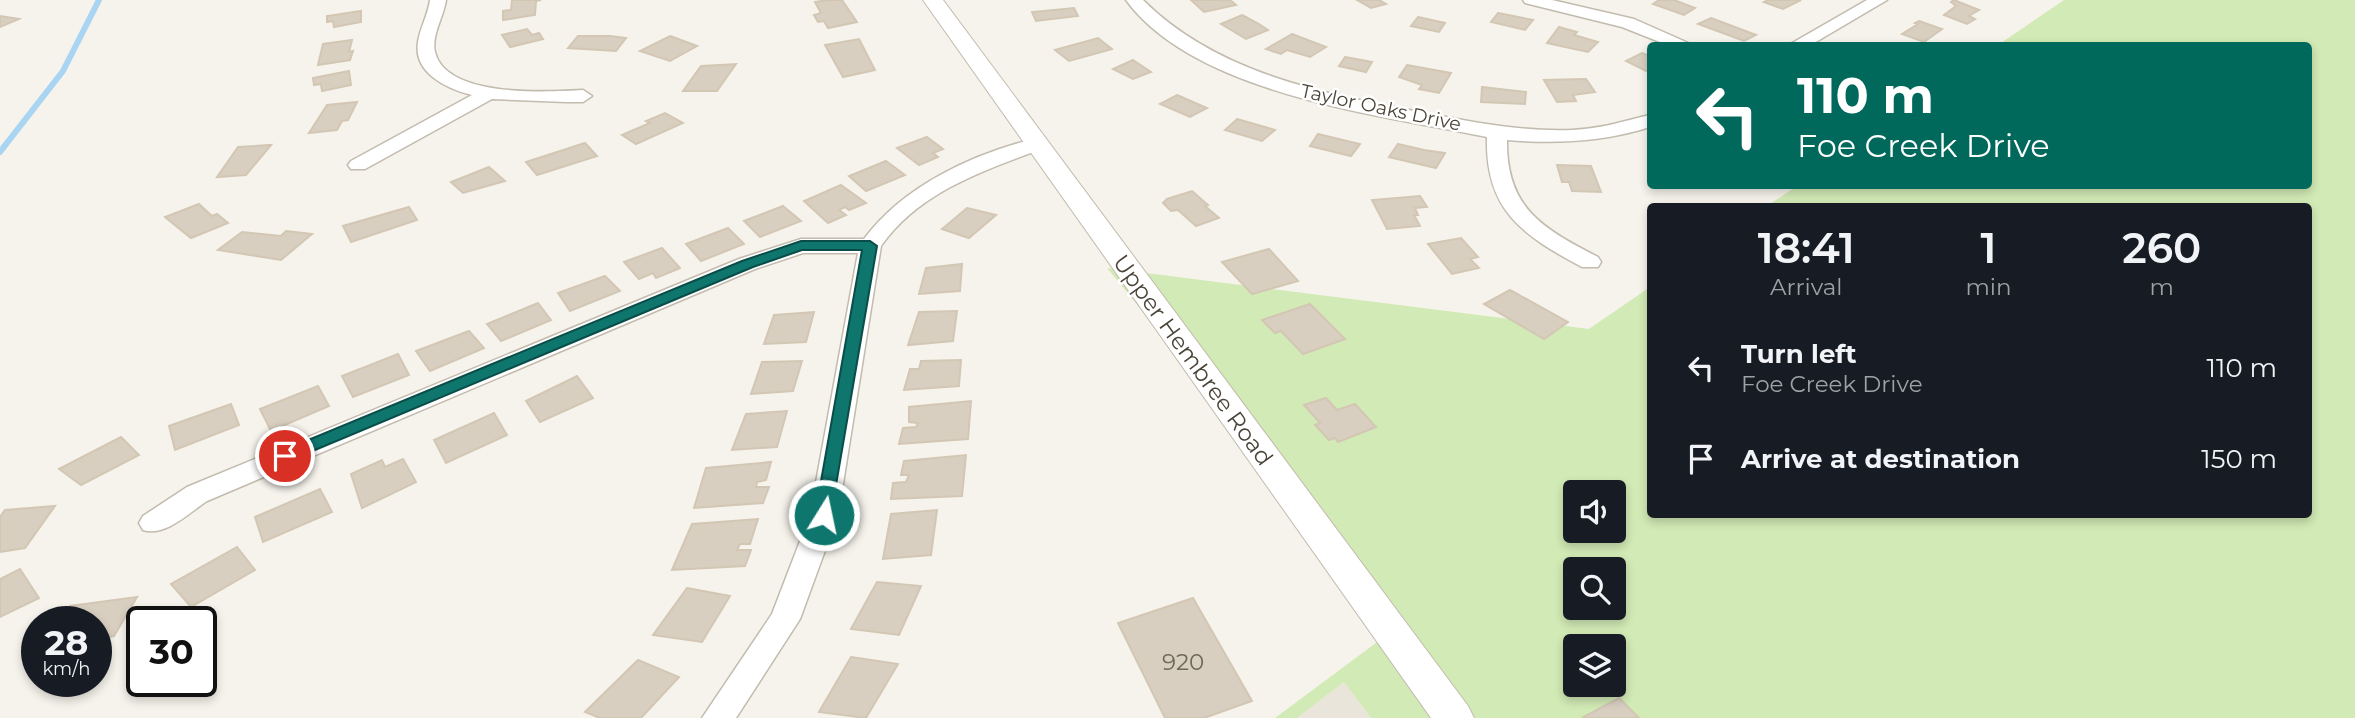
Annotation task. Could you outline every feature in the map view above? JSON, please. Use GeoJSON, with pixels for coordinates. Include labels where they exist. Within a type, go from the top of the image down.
{"type":"FeatureCollection","features":[{"type":"Feature","properties":{"kind":"street"},"geometry":{"type":"LineString","coordinates":[[438,0],[438,10],[426,43],[426,55],[433,67],[446,78],[488,93],[532,98],[583,96]]}},
{"type":"Feature","properties":{"kind":"street","name":"Upper Hembree Road"},"geometry":{"type":"LineString","coordinates":[[933,0],[1454,718]]}},
{"type":"Feature","properties":{"kind":"street","name":"Taylor Oaks Drive"},"geometry":{"type":"LineString","coordinates":[[1134,0],[1169,32],[1242,71],[1306,92],[1497,133],[1574,136],[1605,133],[1647,122]]}},
{"type":"Feature","properties":{"kind":"street"},"geometry":{"type":"LineString","coordinates":[[1531,0],[1628,23],[1677,42]]}},
{"type":"Feature","properties":{"kind":"street"},"geometry":{"type":"LineString","coordinates":[[1802,42],[1878,0]]}},
{"type":"Feature","properties":{"kind":"street"},"geometry":{"type":"LineString","coordinates":[[358,165],[488,93]]}},
{"type":"Feature","properties":{"kind":"street"},"geometry":{"type":"LineString","coordinates":[[1497,133],[1498,174],[1508,198],[1548,238],[1590,262]]}},
{"type":"Feature","properties":{"kind":"street"},"geometry":{"type":"LineString","coordinates":[[718,718],[785,619],[824,515],[870,246],[896,212],[929,190],[1037,144]]}},
{"type":"Feature","properties":{"kind":"street"},"geometry":{"type":"LineString","coordinates":[[153,523],[197,494],[747,264],[801,246],[870,246]]}},
{"type":"Feature","properties":{"kind":"shaded area"},"geometry":{"type":"Polygon","coordinates":[[[1344,682],[1371,718],[1297,718],[1344,682]]]}},
{"type":"Feature","properties":{"kind":"green space"},"geometry":{"type":"Polygon","coordinates":[[[2064,0],[2355,0],[2355,718],[1371,718],[1344,682],[1297,718],[1275,718],[1400,625],[1107,268],[1589,329],[1647,289],[1647,518],[2312,518],[2312,203],[1772,203],[1792,189],[2312,189],[2312,42],[2002,42],[2064,0]]]}},
{"type":"Feature","properties":{"kind":"building"},"geometry":{"type":"Polygon","coordinates":[[[512,0],[541,0],[536,1],[535,15],[503,20],[503,11],[511,10],[512,0]]]}},
{"type":"Feature","properties":{"kind":"building"},"geometry":{"type":"Polygon","coordinates":[[[842,0],[857,22],[828,28],[824,21],[818,22],[814,15],[821,13],[815,2],[842,0]]]}},
{"type":"Feature","properties":{"kind":"building"},"geometry":{"type":"Polygon","coordinates":[[[1191,0],[1230,0],[1236,5],[1204,12],[1191,0]]]}},
{"type":"Feature","properties":{"kind":"building"},"geometry":{"type":"Polygon","coordinates":[[[1357,0],[1379,0],[1386,4],[1371,8],[1357,0]]]}},
{"type":"Feature","properties":{"kind":"building"},"geometry":{"type":"Polygon","coordinates":[[[1659,0],[1674,0],[1695,8],[1684,15],[1653,4],[1659,0]]]}},
{"type":"Feature","properties":{"kind":"building"},"geometry":{"type":"Polygon","coordinates":[[[1801,0],[1783,9],[1764,2],[1801,0]]]}},
{"type":"Feature","properties":{"kind":"building"},"geometry":{"type":"Polygon","coordinates":[[[1954,0],[1979,10],[1969,16],[1975,19],[1967,24],[1944,15],[1956,6],[1951,2],[1954,0]]]}},
{"type":"Feature","properties":{"kind":"building"},"geometry":{"type":"Polygon","coordinates":[[[1074,8],[1078,16],[1036,21],[1032,12],[1074,8]]]}},
{"type":"Feature","properties":{"kind":"building"},"geometry":{"type":"Polygon","coordinates":[[[361,11],[361,22],[334,27],[333,21],[327,22],[327,16],[361,11]]]}},
{"type":"Feature","properties":{"kind":"building"},"geometry":{"type":"Polygon","coordinates":[[[1498,13],[1533,20],[1525,30],[1491,22],[1498,13]]]}},
{"type":"Feature","properties":{"kind":"building"},"geometry":{"type":"Polygon","coordinates":[[[1242,15],[1268,30],[1246,39],[1221,24],[1242,15]]]}},
{"type":"Feature","properties":{"kind":"building"},"geometry":{"type":"Polygon","coordinates":[[[0,16],[19,19],[0,27],[0,16]]]}},
{"type":"Feature","properties":{"kind":"building"},"geometry":{"type":"Polygon","coordinates":[[[1418,17],[1445,23],[1439,32],[1411,26],[1418,17]]]}},
{"type":"Feature","properties":{"kind":"building"},"geometry":{"type":"Polygon","coordinates":[[[1711,18],[1756,35],[1744,41],[1698,24],[1711,18]]]}},
{"type":"Feature","properties":{"kind":"building"},"geometry":{"type":"Polygon","coordinates":[[[1919,21],[1942,29],[1924,42],[1902,34],[1919,21]]]}},
{"type":"Feature","properties":{"kind":"building"},"geometry":{"type":"Polygon","coordinates":[[[1559,27],[1598,42],[1588,52],[1547,43],[1559,27]]]}},
{"type":"Feature","properties":{"kind":"building"},"geometry":{"type":"Polygon","coordinates":[[[527,29],[532,35],[539,33],[543,39],[510,47],[502,35],[527,29]]]}},
{"type":"Feature","properties":{"kind":"building"},"geometry":{"type":"Polygon","coordinates":[[[1292,34],[1326,47],[1310,57],[1287,50],[1281,54],[1266,49],[1292,34]]]}},
{"type":"Feature","properties":{"kind":"building"},"geometry":{"type":"Polygon","coordinates":[[[578,36],[626,38],[616,51],[568,48],[578,36]]]}},
{"type":"Feature","properties":{"kind":"building"},"geometry":{"type":"Polygon","coordinates":[[[670,36],[697,46],[670,61],[640,51],[670,36]]]}},
{"type":"Feature","properties":{"kind":"building"},"geometry":{"type":"Polygon","coordinates":[[[1098,38],[1112,49],[1069,61],[1055,50],[1098,38]]]}},
{"type":"Feature","properties":{"kind":"building"},"geometry":{"type":"Polygon","coordinates":[[[859,39],[875,70],[843,77],[825,45],[859,39]]]}},
{"type":"Feature","properties":{"kind":"building"},"geometry":{"type":"Polygon","coordinates":[[[352,40],[350,60],[318,65],[323,44],[352,40]]]}},
{"type":"Feature","properties":{"kind":"building"},"geometry":{"type":"Polygon","coordinates":[[[1642,53],[1647,55],[1647,72],[1626,61],[1642,53]]]}},
{"type":"Feature","properties":{"kind":"building"},"geometry":{"type":"Polygon","coordinates":[[[1345,57],[1372,62],[1366,72],[1339,66],[1345,57]]]}},
{"type":"Feature","properties":{"kind":"building"},"geometry":{"type":"Polygon","coordinates":[[[1133,60],[1151,72],[1133,79],[1113,69],[1133,60]]]}},
{"type":"Feature","properties":{"kind":"building"},"geometry":{"type":"Polygon","coordinates":[[[736,64],[717,91],[683,91],[701,66],[736,64]]]}},
{"type":"Feature","properties":{"kind":"building"},"geometry":{"type":"Polygon","coordinates":[[[1407,65],[1451,73],[1439,93],[1419,89],[1422,85],[1399,77],[1407,65]]]}},
{"type":"Feature","properties":{"kind":"building"},"geometry":{"type":"Polygon","coordinates":[[[349,71],[351,85],[322,91],[321,84],[314,85],[313,78],[349,71]]]}},
{"type":"Feature","properties":{"kind":"building"},"geometry":{"type":"Polygon","coordinates":[[[1586,79],[1595,92],[1573,95],[1576,101],[1557,102],[1544,80],[1586,79]]]}},
{"type":"Feature","properties":{"kind":"building"},"geometry":{"type":"Polygon","coordinates":[[[1482,87],[1526,92],[1525,104],[1481,102],[1482,87]]]}},
{"type":"Feature","properties":{"kind":"building"},"geometry":{"type":"Polygon","coordinates":[[[1177,95],[1207,108],[1190,117],[1160,104],[1177,95]]]}},
{"type":"Feature","properties":{"kind":"building"},"geometry":{"type":"Polygon","coordinates":[[[357,102],[348,120],[342,121],[337,130],[309,133],[327,105],[357,102]]]}},
{"type":"Feature","properties":{"kind":"building"},"geometry":{"type":"Polygon","coordinates":[[[665,113],[683,123],[636,144],[622,135],[650,123],[646,121],[665,113]]]}},
{"type":"Feature","properties":{"kind":"building"},"geometry":{"type":"Polygon","coordinates":[[[1237,119],[1275,130],[1262,141],[1225,130],[1237,119]]]}},
{"type":"Feature","properties":{"kind":"building"},"geometry":{"type":"Polygon","coordinates":[[[1318,134],[1360,144],[1351,156],[1310,146],[1318,134]]]}},
{"type":"Feature","properties":{"kind":"building"},"geometry":{"type":"Polygon","coordinates":[[[927,137],[943,149],[933,153],[938,157],[919,165],[897,148],[927,137]]]}},
{"type":"Feature","properties":{"kind":"building"},"geometry":{"type":"Polygon","coordinates":[[[585,143],[597,156],[537,175],[526,162],[585,143]]]}},
{"type":"Feature","properties":{"kind":"building"},"geometry":{"type":"Polygon","coordinates":[[[1398,144],[1445,153],[1436,168],[1389,157],[1398,144]]]}},
{"type":"Feature","properties":{"kind":"building"},"geometry":{"type":"Polygon","coordinates":[[[271,145],[246,175],[217,177],[238,147],[271,145]]]}},
{"type":"Feature","properties":{"kind":"building"},"geometry":{"type":"Polygon","coordinates":[[[886,161],[905,175],[866,191],[849,176],[886,161]]]}},
{"type":"Feature","properties":{"kind":"building"},"geometry":{"type":"Polygon","coordinates":[[[1557,165],[1591,166],[1601,192],[1572,191],[1569,182],[1562,182],[1557,165]]]}},
{"type":"Feature","properties":{"kind":"building"},"geometry":{"type":"Polygon","coordinates":[[[489,167],[505,181],[463,193],[451,182],[489,167]]]}},
{"type":"Feature","properties":{"kind":"building"},"geometry":{"type":"Polygon","coordinates":[[[841,185],[866,203],[849,210],[845,207],[839,210],[846,215],[828,223],[804,201],[841,185]]]}},
{"type":"Feature","properties":{"kind":"building"},"geometry":{"type":"Polygon","coordinates":[[[1192,191],[1219,218],[1196,226],[1178,210],[1171,211],[1163,203],[1167,199],[1192,191]]]}},
{"type":"Feature","properties":{"kind":"building"},"geometry":{"type":"Polygon","coordinates":[[[1420,196],[1427,207],[1415,208],[1418,215],[1414,215],[1420,226],[1387,229],[1372,200],[1420,196]]]}},
{"type":"Feature","properties":{"kind":"building"},"geometry":{"type":"Polygon","coordinates":[[[199,204],[212,216],[217,214],[228,223],[191,238],[165,217],[199,204]]]}},
{"type":"Feature","properties":{"kind":"building"},"geometry":{"type":"Polygon","coordinates":[[[783,206],[801,221],[760,237],[744,221],[783,206]]]}},
{"type":"Feature","properties":{"kind":"building"},"geometry":{"type":"Polygon","coordinates":[[[409,207],[417,220],[351,242],[343,226],[409,207]]]}},
{"type":"Feature","properties":{"kind":"building"},"geometry":{"type":"Polygon","coordinates":[[[967,208],[996,215],[969,238],[942,229],[967,208]]]}},
{"type":"Feature","properties":{"kind":"building"},"geometry":{"type":"Polygon","coordinates":[[[728,228],[744,244],[701,261],[686,244],[728,228]]]}},
{"type":"Feature","properties":{"kind":"building"},"geometry":{"type":"Polygon","coordinates":[[[286,231],[312,234],[281,260],[218,250],[242,232],[281,236],[286,231]]]}},
{"type":"Feature","properties":{"kind":"building"},"geometry":{"type":"Polygon","coordinates":[[[1461,238],[1478,257],[1470,259],[1479,268],[1452,274],[1428,244],[1461,238]]]}},
{"type":"Feature","properties":{"kind":"building"},"geometry":{"type":"Polygon","coordinates":[[[662,248],[680,268],[656,278],[653,273],[639,279],[624,262],[662,248]]]}},
{"type":"Feature","properties":{"kind":"building"},"geometry":{"type":"Polygon","coordinates":[[[1269,249],[1298,281],[1252,294],[1222,262],[1269,249]]]}},
{"type":"Feature","properties":{"kind":"building"},"geometry":{"type":"Polygon","coordinates":[[[962,264],[960,291],[919,294],[926,268],[962,264]]]}},
{"type":"Feature","properties":{"kind":"building"},"geometry":{"type":"Polygon","coordinates":[[[605,276],[620,291],[570,311],[558,293],[605,276]]]}},
{"type":"Feature","properties":{"kind":"building"},"geometry":{"type":"Polygon","coordinates":[[[1510,290],[1568,322],[1544,339],[1484,304],[1510,290]]]}},
{"type":"Feature","properties":{"kind":"building"},"geometry":{"type":"Polygon","coordinates":[[[538,303],[551,320],[501,341],[487,324],[538,303]]]}},
{"type":"Feature","properties":{"kind":"building"},"geometry":{"type":"Polygon","coordinates":[[[1310,304],[1345,339],[1303,354],[1281,331],[1275,333],[1262,320],[1310,304]]]}},
{"type":"Feature","properties":{"kind":"building"},"geometry":{"type":"Polygon","coordinates":[[[957,311],[953,341],[908,345],[919,312],[957,311]]]}},
{"type":"Feature","properties":{"kind":"building"},"geometry":{"type":"Polygon","coordinates":[[[814,312],[806,342],[764,344],[774,315],[814,312]]]}},
{"type":"Feature","properties":{"kind":"building"},"geometry":{"type":"Polygon","coordinates":[[[469,331],[484,348],[430,371],[416,351],[469,331]]]}},
{"type":"Feature","properties":{"kind":"building"},"geometry":{"type":"Polygon","coordinates":[[[398,354],[409,375],[353,397],[342,376],[398,354]]]}},
{"type":"Feature","properties":{"kind":"building"},"geometry":{"type":"Polygon","coordinates":[[[961,360],[959,386],[904,390],[910,369],[919,369],[921,361],[961,360]]]}},
{"type":"Feature","properties":{"kind":"building"},"geometry":{"type":"Polygon","coordinates":[[[802,361],[793,391],[751,394],[762,362],[802,361]]]}},
{"type":"Feature","properties":{"kind":"building"},"geometry":{"type":"Polygon","coordinates":[[[577,376],[593,398],[540,422],[526,401],[577,376]]]}},
{"type":"Feature","properties":{"kind":"building"},"geometry":{"type":"Polygon","coordinates":[[[318,386],[329,406],[271,431],[260,409],[318,386]]]}},
{"type":"Feature","properties":{"kind":"building"},"geometry":{"type":"Polygon","coordinates":[[[1326,398],[1337,410],[1355,404],[1376,427],[1338,442],[1335,438],[1329,440],[1315,425],[1320,423],[1304,405],[1326,398]]]}},
{"type":"Feature","properties":{"kind":"building"},"geometry":{"type":"Polygon","coordinates":[[[971,401],[968,439],[899,444],[903,428],[916,427],[918,423],[909,422],[909,407],[971,401]]]}},
{"type":"Feature","properties":{"kind":"building"},"geometry":{"type":"Polygon","coordinates":[[[231,404],[239,425],[175,450],[169,426],[231,404]]]}},
{"type":"Feature","properties":{"kind":"building"},"geometry":{"type":"Polygon","coordinates":[[[787,411],[777,447],[732,450],[746,414],[787,411]]]}},
{"type":"Feature","properties":{"kind":"building"},"geometry":{"type":"Polygon","coordinates":[[[494,413],[507,435],[446,463],[434,440],[494,413]]]}},
{"type":"Feature","properties":{"kind":"building"},"geometry":{"type":"Polygon","coordinates":[[[121,437],[139,455],[81,485],[59,469],[121,437]]]}},
{"type":"Feature","properties":{"kind":"building"},"geometry":{"type":"Polygon","coordinates":[[[966,455],[962,496],[891,499],[893,483],[906,482],[909,475],[901,475],[904,461],[966,455]]]}},
{"type":"Feature","properties":{"kind":"building"},"geometry":{"type":"Polygon","coordinates":[[[403,459],[416,482],[362,508],[351,474],[382,460],[385,467],[403,459]]]}},
{"type":"Feature","properties":{"kind":"building"},"geometry":{"type":"Polygon","coordinates":[[[771,462],[766,480],[757,482],[756,487],[769,487],[763,503],[694,508],[706,468],[771,462]]]}},
{"type":"Feature","properties":{"kind":"building"},"geometry":{"type":"Polygon","coordinates":[[[320,489],[332,512],[263,542],[255,517],[320,489]]]}},
{"type":"Feature","properties":{"kind":"building"},"geometry":{"type":"Polygon","coordinates":[[[55,506],[25,548],[0,552],[0,517],[5,510],[55,506]]]}},
{"type":"Feature","properties":{"kind":"building"},"geometry":{"type":"Polygon","coordinates":[[[937,510],[931,555],[883,559],[891,514],[937,510]]]}},
{"type":"Feature","properties":{"kind":"building"},"geometry":{"type":"Polygon","coordinates":[[[758,519],[750,544],[740,544],[737,550],[751,550],[745,566],[672,570],[692,524],[758,519]]]}},
{"type":"Feature","properties":{"kind":"building"},"geometry":{"type":"Polygon","coordinates":[[[237,547],[255,570],[193,606],[171,584],[237,547]]]}},
{"type":"Feature","properties":{"kind":"building"},"geometry":{"type":"Polygon","coordinates":[[[20,569],[39,598],[0,617],[0,579],[20,569]]]}},
{"type":"Feature","properties":{"kind":"building"},"geometry":{"type":"Polygon","coordinates":[[[877,582],[921,586],[899,635],[851,629],[877,582]]]}},
{"type":"Feature","properties":{"kind":"building"},"geometry":{"type":"Polygon","coordinates":[[[687,588],[730,596],[702,642],[653,635],[687,588]]]}},
{"type":"Feature","properties":{"kind":"building"},"geometry":{"type":"Polygon","coordinates":[[[137,597],[132,606],[126,606],[126,616],[112,636],[112,606],[70,606],[137,597]]]}},
{"type":"Feature","properties":{"kind":"building"},"geometry":{"type":"Polygon","coordinates":[[[1193,598],[1252,701],[1204,718],[1165,718],[1118,623],[1193,598]]]}},
{"type":"Feature","properties":{"kind":"building"},"geometry":{"type":"Polygon","coordinates":[[[851,657],[898,664],[866,718],[819,712],[851,657]]]}},
{"type":"Feature","properties":{"kind":"building"},"geometry":{"type":"Polygon","coordinates":[[[638,660],[679,677],[641,718],[600,718],[585,712],[638,660]]]}},
{"type":"Feature","properties":{"kind":"building"},"geometry":{"type":"Polygon","coordinates":[[[1619,698],[1639,718],[1582,718],[1619,698]]]}},
{"type":"Feature","properties":{"kind":"waterway"},"geometry":{"type":"LineString","coordinates":[[0,152],[63,71],[99,0]]}},
{"type":"Feature","properties":{"kind":"route"},"geometry":{"type":"LineString","coordinates":[[285,456],[747,264],[801,246],[870,246],[824,515]]}}]}
